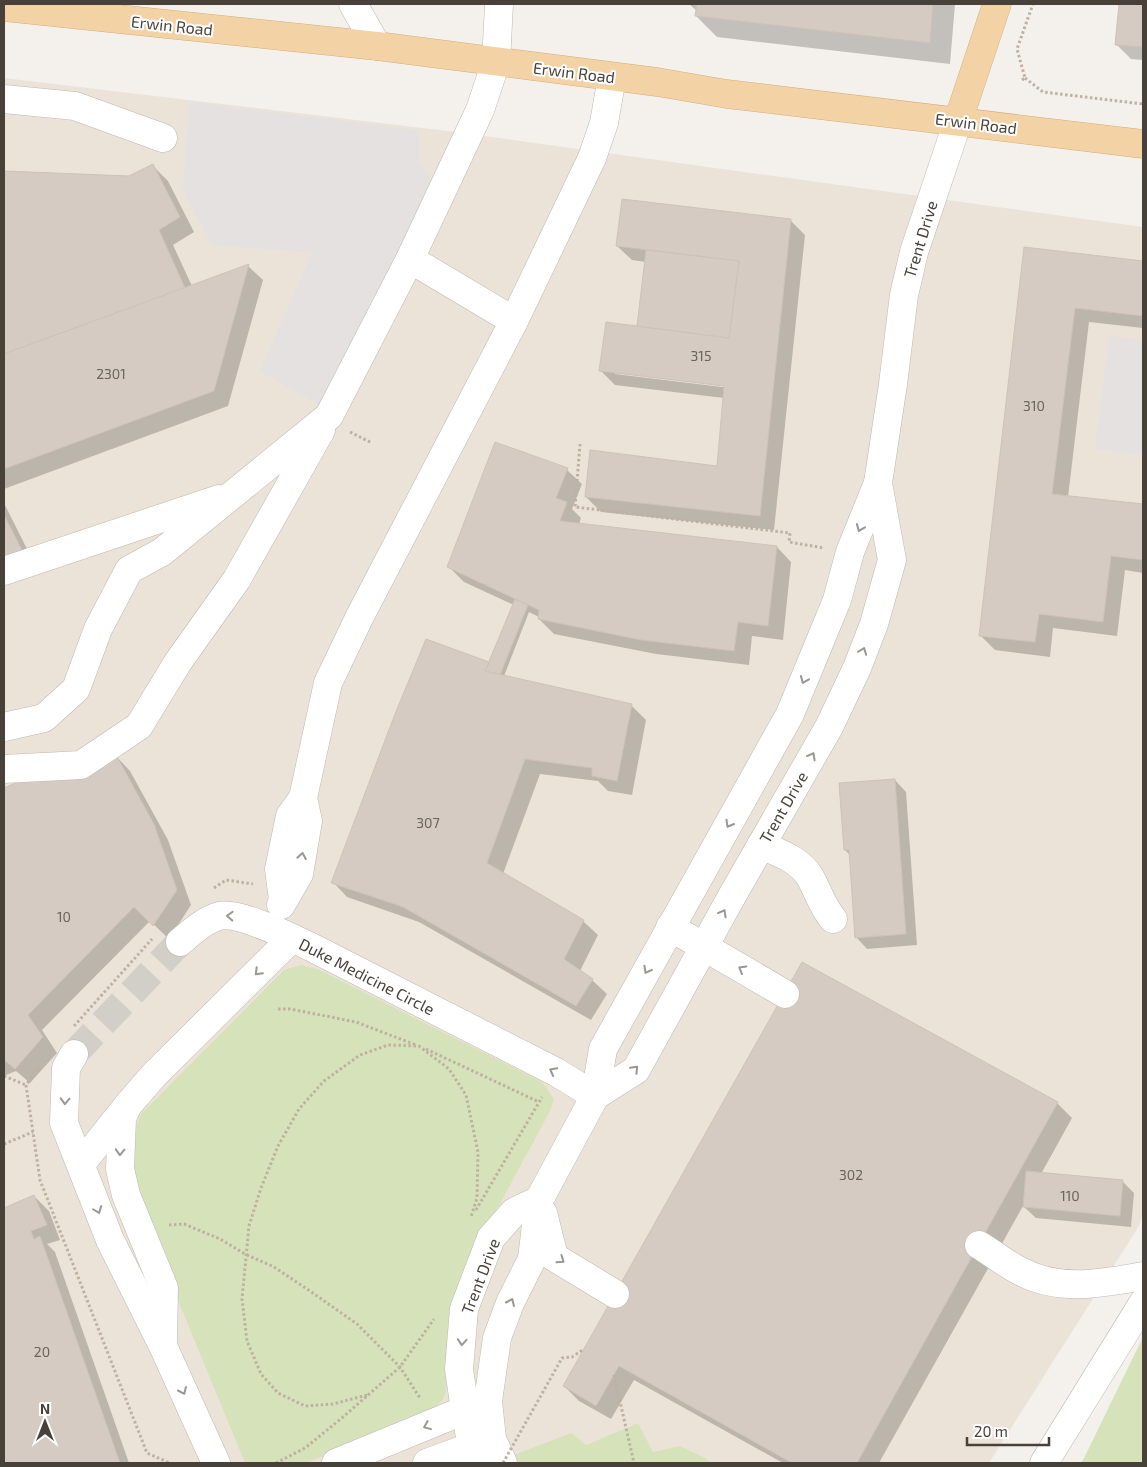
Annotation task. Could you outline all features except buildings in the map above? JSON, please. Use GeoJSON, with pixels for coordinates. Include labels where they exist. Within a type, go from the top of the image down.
{"type":"FeatureCollection","features":[{"type":"Feature","properties":{"kind":"main road","name":"Trent Drive"},"geometry":{"type":"LineString","coordinates":[[958,121],[997,4]]}},
{"type":"Feature","properties":{"kind":"main road","name":"Erwin Road"},"geometry":{"type":"LineString","coordinates":[[4,7],[378,46],[657,82],[727,94],[1143,144]]}},
{"type":"Feature","properties":{"kind":"street"},"geometry":{"type":"LineString","coordinates":[[353,4],[378,46]]}},
{"type":"Feature","properties":{"kind":"street"},"geometry":{"type":"LineString","coordinates":[[4,769],[81,765],[139,726],[178,662],[237,579],[329,416],[410,259],[480,110],[496,62],[498,4]]}},
{"type":"Feature","properties":{"kind":"street"},"geometry":{"type":"LineString","coordinates":[[180,942],[194,929],[219,916],[236,916],[283,934],[283,900],[299,874],[308,820],[303,798],[328,683],[360,616],[514,320],[592,158],[604,123],[612,77]]}},
{"type":"Feature","properties":{"kind":"street"},"geometry":{"type":"LineString","coordinates":[[4,100],[75,106],[163,138]]}},
{"type":"Feature","properties":{"kind":"street","name":"Trent Drive"},"geometry":{"type":"LineString","coordinates":[[476,1405],[510,1303],[532,1259],[539,1200],[595,1096],[603,1049],[790,714],[837,600],[850,552],[878,483],[904,295],[914,252],[958,121]]}},
{"type":"Feature","properties":{"kind":"street"},"geometry":{"type":"LineString","coordinates":[[410,259],[514,320]]}},
{"type":"Feature","properties":{"kind":"street"},"geometry":{"type":"LineString","coordinates":[[4,727],[44,718],[76,690],[98,629],[129,570],[162,552],[329,416]]}},
{"type":"Feature","properties":{"kind":"street","name":"Trent Drive"},"geometry":{"type":"LineString","coordinates":[[595,1096],[636,1070],[829,727],[874,624],[892,560],[878,483]]}},
{"type":"Feature","properties":{"kind":"street"},"geometry":{"type":"LineString","coordinates":[[4,571],[234,494]]}},
{"type":"Feature","properties":{"kind":"street"},"geometry":{"type":"LineString","coordinates":[[761,845],[794,860],[809,875],[833,919]]}},
{"type":"Feature","properties":{"kind":"street"},"geometry":{"type":"LineString","coordinates":[[670,927],[784,994]]}},
{"type":"Feature","properties":{"kind":"street","name":"Duke Medicine Circle"},"geometry":{"type":"LineString","coordinates":[[216,1463],[163,1346],[110,1240],[81,1164],[154,1075],[283,934],[556,1072],[595,1096]]}},
{"type":"Feature","properties":{"kind":"street"},"geometry":{"type":"LineString","coordinates":[[74,1054],[66,1068],[64,1123],[81,1164]]}},
{"type":"Feature","properties":{"kind":"street","name":"Duke Medicine Circle"},"geometry":{"type":"LineString","coordinates":[[128,1105],[122,1118],[120,1170],[126,1196],[164,1288],[163,1346]]}},
{"type":"Feature","properties":{"kind":"street"},"geometry":{"type":"LineString","coordinates":[[539,1200],[554,1257],[615,1294]]}},
{"type":"Feature","properties":{"kind":"street","name":"Trent Drive"},"geometry":{"type":"LineString","coordinates":[[489,1455],[476,1405],[460,1370],[464,1309],[491,1238],[514,1212],[539,1200]]}},
{"type":"Feature","properties":{"kind":"street"},"geometry":{"type":"LineString","coordinates":[[979,1245],[1022,1273],[1051,1282],[1080,1285],[1143,1276]]}},
{"type":"Feature","properties":{"kind":"street"},"geometry":{"type":"LineString","coordinates":[[1044,1463],[1143,1303]]}},
{"type":"Feature","properties":{"kind":"street"},"geometry":{"type":"LineString","coordinates":[[336,1463],[476,1405]]}},
{"type":"Feature","properties":{"kind":"street"},"geometry":{"type":"LineString","coordinates":[[427,1463],[489,1455]]}},
{"type":"Feature","properties":{"kind":"path"},"geometry":{"type":"LineString","coordinates":[[1033,4],[1017,49],[1024,79],[1043,92],[1143,104]]}},
{"type":"Feature","properties":{"kind":"path"},"geometry":{"type":"LineString","coordinates":[[354,435],[372,443]]}},
{"type":"Feature","properties":{"kind":"path"},"geometry":{"type":"LineString","coordinates":[[580,444],[574,507],[790,533],[789,542],[825,548]]}},
{"type":"Feature","properties":{"kind":"path"},"geometry":{"type":"LineString","coordinates":[[278,1009],[290,1009],[356,1022],[419,1046],[538,1102]]}},
{"type":"Feature","properties":{"kind":"path"},"geometry":{"type":"LineString","coordinates":[[367,1396],[333,1404],[305,1406],[278,1393],[261,1374],[247,1341],[242,1299],[249,1226],[261,1188],[278,1146],[299,1109],[324,1081],[360,1055],[388,1045],[419,1046],[450,1069],[466,1095],[478,1152],[476,1198],[471,1219],[556,1072]]}},
{"type":"Feature","properties":{"kind":"path"},"geometry":{"type":"LineString","coordinates":[[4,1076],[26,1085]]}},
{"type":"Feature","properties":{"kind":"path"},"geometry":{"type":"LineString","coordinates":[[4,1144],[33,1132]]}},
{"type":"Feature","properties":{"kind":"path"},"geometry":{"type":"LineString","coordinates":[[168,1225],[184,1224],[220,1239],[245,1254],[274,1267],[357,1324],[400,1367],[421,1399],[432,1423]]}},
{"type":"Feature","properties":{"kind":"path"},"geometry":{"type":"LineString","coordinates":[[276,1463],[305,1448],[400,1367],[438,1314]]}},
{"type":"Feature","properties":{"kind":"path"},"geometry":{"type":"LineString","coordinates":[[489,1455],[562,1358],[572,1357],[584,1349]]}},
{"type":"Feature","properties":{"kind":"path"},"geometry":{"type":"LineString","coordinates":[[614,1375],[634,1463]]}},
{"type":"Feature","properties":{"kind":"shaded area"},"geometry":{"type":"Polygon","coordinates":[[[4,78],[448,131],[1143,227],[1143,1212],[1139,1226],[989,1463],[4,1463],[4,78]]]}},
{"type":"Feature","properties":{"kind":"shaded area"},"geometry":{"type":"Polygon","coordinates":[[[189,102],[419,130],[419,161],[435,185],[322,407],[260,371],[312,253],[212,245],[183,191],[189,102]]]}},
{"type":"Feature","properties":{"kind":"shaded area"},"geometry":{"type":"Polygon","coordinates":[[[1109,336],[1143,340],[1143,455],[1095,449],[1109,336]]]}},
{"type":"Feature","properties":{"kind":"green space"},"geometry":{"type":"Polygon","coordinates":[[[301,965],[318,969],[542,1082],[554,1099],[550,1111],[474,1252],[446,1392],[442,1401],[425,1416],[306,1463],[245,1463],[144,1218],[129,1144],[141,1114],[284,970],[301,965]]]}},
{"type":"Feature","properties":{"kind":"green space"},"geometry":{"type":"Polygon","coordinates":[[[1143,1337],[1143,1463],[1081,1463],[1084,1458],[1143,1337]]]}},
{"type":"Feature","properties":{"kind":"green space"},"geometry":{"type":"Polygon","coordinates":[[[638,1423],[653,1452],[680,1446],[711,1463],[503,1463],[506,1458],[571,1433],[586,1445],[638,1423]]]}},
{"type":"Feature","properties":{"kind":"tunnel"},"geometry":{"type":"LineString","coordinates":[[74,1054],[180,942]]}}]}
